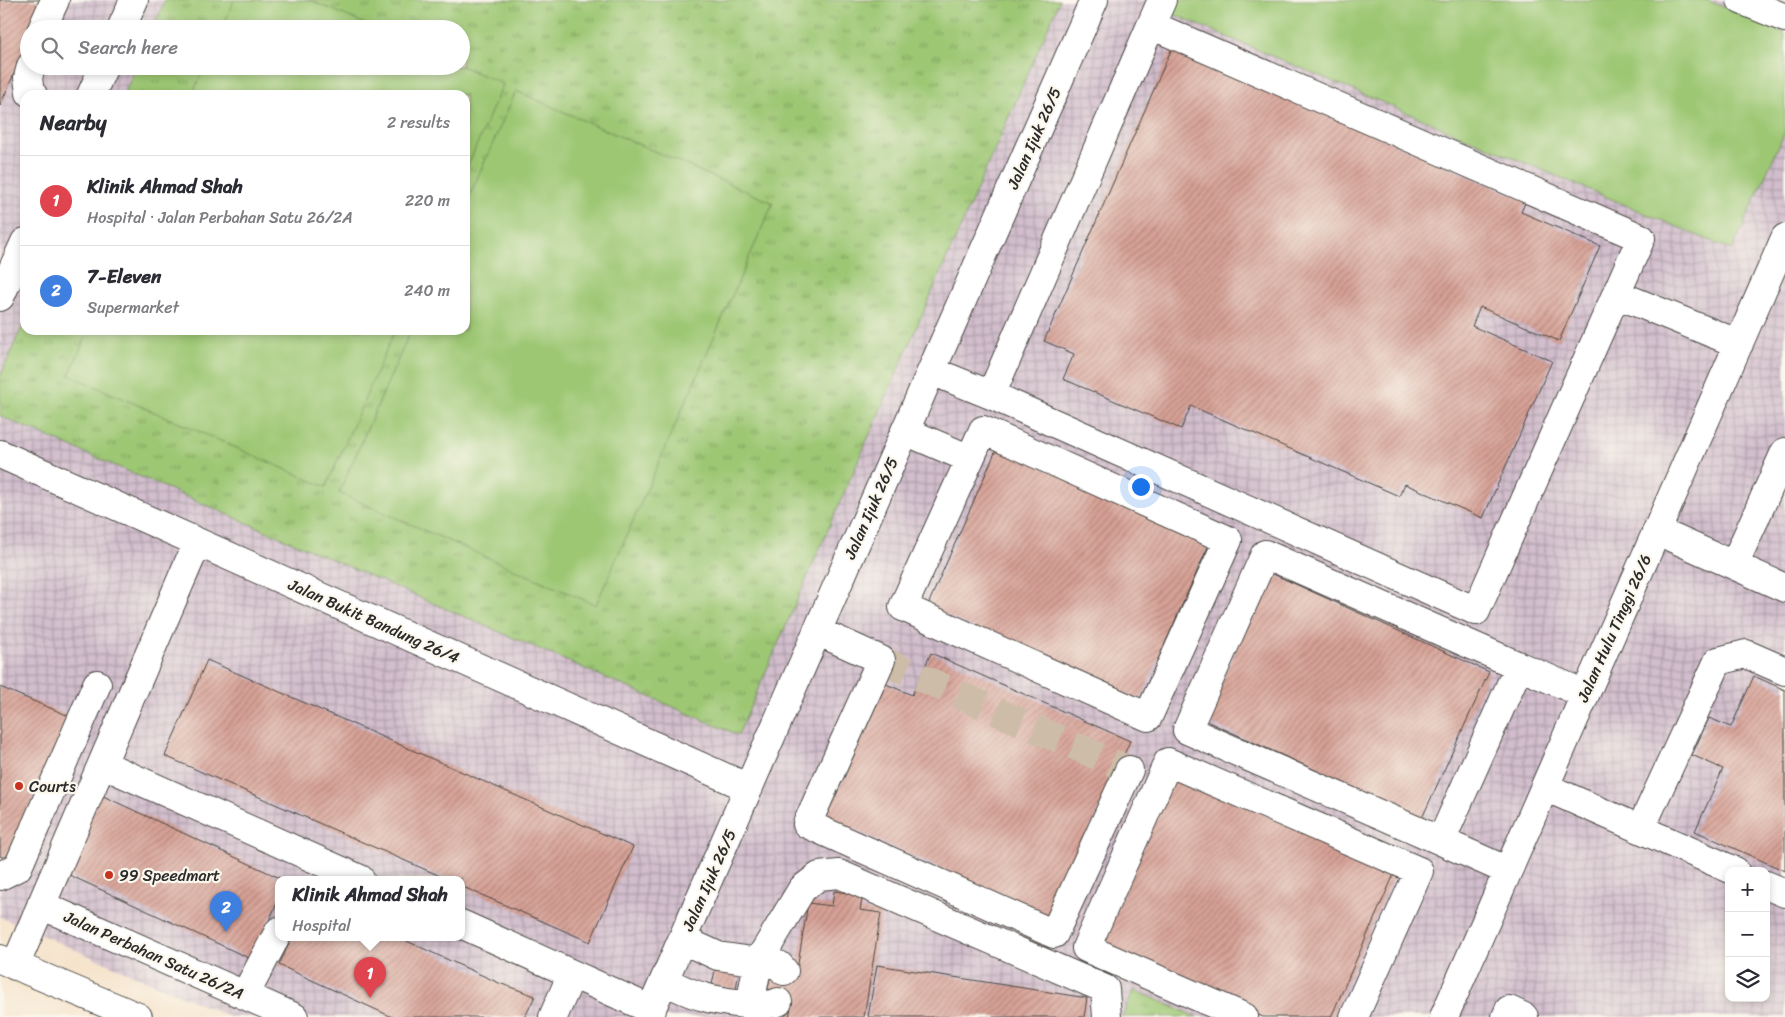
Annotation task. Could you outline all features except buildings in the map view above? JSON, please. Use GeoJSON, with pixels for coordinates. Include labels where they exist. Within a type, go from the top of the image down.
{"type":"FeatureCollection","features":[{"type":"Feature","properties":{"kind":"street"},"geometry":{"type":"LineString","coordinates":[[46,20],[55,0]]}},
{"type":"Feature","properties":{"kind":"street"},"geometry":{"type":"LineString","coordinates":[[125,20],[134,0]]}},
{"type":"Feature","properties":{"kind":"street","name":"Jalan Ijuk 26/5"},"geometry":{"type":"LineString","coordinates":[[650,1013],[1094,0]]}},
{"type":"Feature","properties":{"kind":"street"},"geometry":{"type":"LineString","coordinates":[[991,395],[1162,0]]}},
{"type":"Feature","properties":{"kind":"street"},"geometry":{"type":"LineString","coordinates":[[1741,0],[1785,18]]}},
{"type":"Feature","properties":{"kind":"street"},"geometry":{"type":"LineString","coordinates":[[932,371],[991,395],[1476,611],[1641,238],[1151,25]]}},
{"type":"Feature","properties":{"kind":"street"},"geometry":{"type":"LineString","coordinates":[[29,75],[30,90]]}},
{"type":"Feature","properties":{"kind":"street"},"geometry":{"type":"LineString","coordinates":[[94,90],[100,75]]}},
{"type":"Feature","properties":{"kind":"street","name":"Jalan Hulu Tinggi 26/6"},"geometry":{"type":"LineString","coordinates":[[1444,1017],[1785,238]]}},
{"type":"Feature","properties":{"kind":"street"},"geometry":{"type":"LineString","coordinates":[[0,297],[20,253]]}},
{"type":"Feature","properties":{"kind":"street"},"geometry":{"type":"LineString","coordinates":[[1616,294],[1739,344]]}},
{"type":"Feature","properties":{"kind":"street"},"geometry":{"type":"LineString","coordinates":[[983,430],[1228,540],[1148,717],[903,607],[970,459],[983,430]]}},
{"type":"Feature","properties":{"kind":"street"},"geometry":{"type":"LineString","coordinates":[[905,431],[970,459]]}},
{"type":"Feature","properties":{"kind":"street"},"geometry":{"type":"LineString","coordinates":[[1734,565],[1785,452]]}},
{"type":"Feature","properties":{"kind":"street","name":"Jalan Bukit Bandung 26/4"},"geometry":{"type":"LineString","coordinates":[[0,454],[749,788]]}},
{"type":"Feature","properties":{"kind":"street"},"geometry":{"type":"LineString","coordinates":[[1657,530],[1785,588]]}},
{"type":"Feature","properties":{"kind":"street"},"geometry":{"type":"LineString","coordinates":[[138,1017],[7,963],[41,905],[197,543]]}},
{"type":"Feature","properties":{"kind":"street"},"geometry":{"type":"LineString","coordinates":[[1508,871],[1187,730],[1265,554],[1585,694]]}},
{"type":"Feature","properties":{"kind":"street"},"geometry":{"type":"LineString","coordinates":[[817,631],[881,660],[807,824],[1054,934],[1128,770]]}},
{"type":"Feature","properties":{"kind":"street"},"geometry":{"type":"LineString","coordinates":[[1641,828],[1718,661],[1746,654],[1785,671]]}},
{"type":"Feature","properties":{"kind":"street"},"geometry":{"type":"LineString","coordinates":[[1441,842],[1519,666]]}},
{"type":"Feature","properties":{"kind":"street"},"geometry":{"type":"LineString","coordinates":[[0,876],[18,866],[97,684]]}},
{"type":"Feature","properties":{"kind":"street"},"geometry":{"type":"LineString","coordinates":[[1244,1017],[1086,948],[1168,762],[1419,871],[1354,1017]]}},
{"type":"Feature","properties":{"kind":"street"},"geometry":{"type":"LineString","coordinates":[[102,764],[311,869],[345,876]]}},
{"type":"Feature","properties":{"kind":"street"},"geometry":{"type":"LineString","coordinates":[[1545,787],[1726,867]]}},
{"type":"Feature","properties":{"kind":"street"},"geometry":{"type":"LineString","coordinates":[[750,1005],[758,962],[802,889],[819,876],[839,874],[1105,989],[1107,1017]]}},
{"type":"Feature","properties":{"kind":"street"},"geometry":{"type":"LineString","coordinates":[[1770,887],[1785,893]]}},
{"type":"Feature","properties":{"kind":"street","name":"Jalan Perbahan Satu 26/2A"},"geometry":{"type":"LineString","coordinates":[[41,905],[294,1017]]}},
{"type":"Feature","properties":{"kind":"street"},"geometry":{"type":"LineString","coordinates":[[465,926],[572,974],[650,1013]]}},
{"type":"Feature","properties":{"kind":"street"},"geometry":{"type":"LineString","coordinates":[[245,996],[275,939]]}},
{"type":"Feature","properties":{"kind":"street"},"geometry":{"type":"LineString","coordinates":[[682,940],[718,956],[779,965],[784,971]]}},
{"type":"Feature","properties":{"kind":"street"},"geometry":{"type":"LineString","coordinates":[[554,1017],[572,974]]}},
{"type":"Feature","properties":{"kind":"street"},"geometry":{"type":"LineString","coordinates":[[664,981],[701,996],[750,1005],[772,1006],[778,1002]]}},
{"type":"Feature","properties":{"kind":"street"},"geometry":{"type":"LineString","coordinates":[[1506,1017],[1509,1010],[1524,1017]]}},
{"type":"Feature","properties":{"kind":"shaded area"},"geometry":{"type":"Polygon","coordinates":[[[0,0],[1785,0],[1785,1017],[230,1017],[0,917],[0,0]]]}},
{"type":"Feature","properties":{"kind":"green space"},"geometry":{"type":"Polygon","coordinates":[[[165,0],[1060,0],[738,735],[0,416],[0,377],[20,331],[20,335],[470,335],[470,90],[126,90],[132,75],[470,75],[470,20],[157,20],[165,0]]]}},
{"type":"Feature","properties":{"kind":"green space"},"geometry":{"type":"Polygon","coordinates":[[[234,0],[310,0],[356,20],[226,20],[234,0]]]}},
{"type":"Feature","properties":{"kind":"green space"},"geometry":{"type":"Polygon","coordinates":[[[1173,0],[1707,0],[1785,33],[1785,132],[1732,250],[1168,12],[1173,0]]]}},
{"type":"Feature","properties":{"kind":"green space"},"geometry":{"type":"Polygon","coordinates":[[[470,70],[503,84],[470,160],[470,90],[194,90],[201,75],[470,75],[470,70]]]}},
{"type":"Feature","properties":{"kind":"green space"},"geometry":{"type":"Polygon","coordinates":[[[516,91],[773,203],[596,605],[339,493],[409,335],[470,335],[470,195],[516,91]]]}},
{"type":"Feature","properties":{"kind":"green space"},"geometry":{"type":"Polygon","coordinates":[[[87,335],[393,335],[326,487],[69,375],[87,335]]]}},
{"type":"Feature","properties":{"kind":"green space"},"geometry":{"type":"Polygon","coordinates":[[[1134,990],[1197,1017],[1122,1017],[1134,990]]]}},
{"type":"Feature","properties":{"kind":"tunnel"},"geometry":{"type":"LineString","coordinates":[[881,660],[1129,770]]}},
{"type":"Feature","properties":{"kind":"place","name":"Courts"},"geometry":{"type":"Point","coordinates":[19,786]}},
{"type":"Feature","properties":{"kind":"place","name":"99 Speedmart"},"geometry":{"type":"Point","coordinates":[109,875]}},
{"type":"Feature","properties":{"kind":"place","name":"7-Eleven"},"geometry":{"type":"Point","coordinates":[226,932]}},
{"type":"Feature","properties":{"kind":"place","name":"Klinik Ahmad Shah"},"geometry":{"type":"Point","coordinates":[370,998]}}]}
